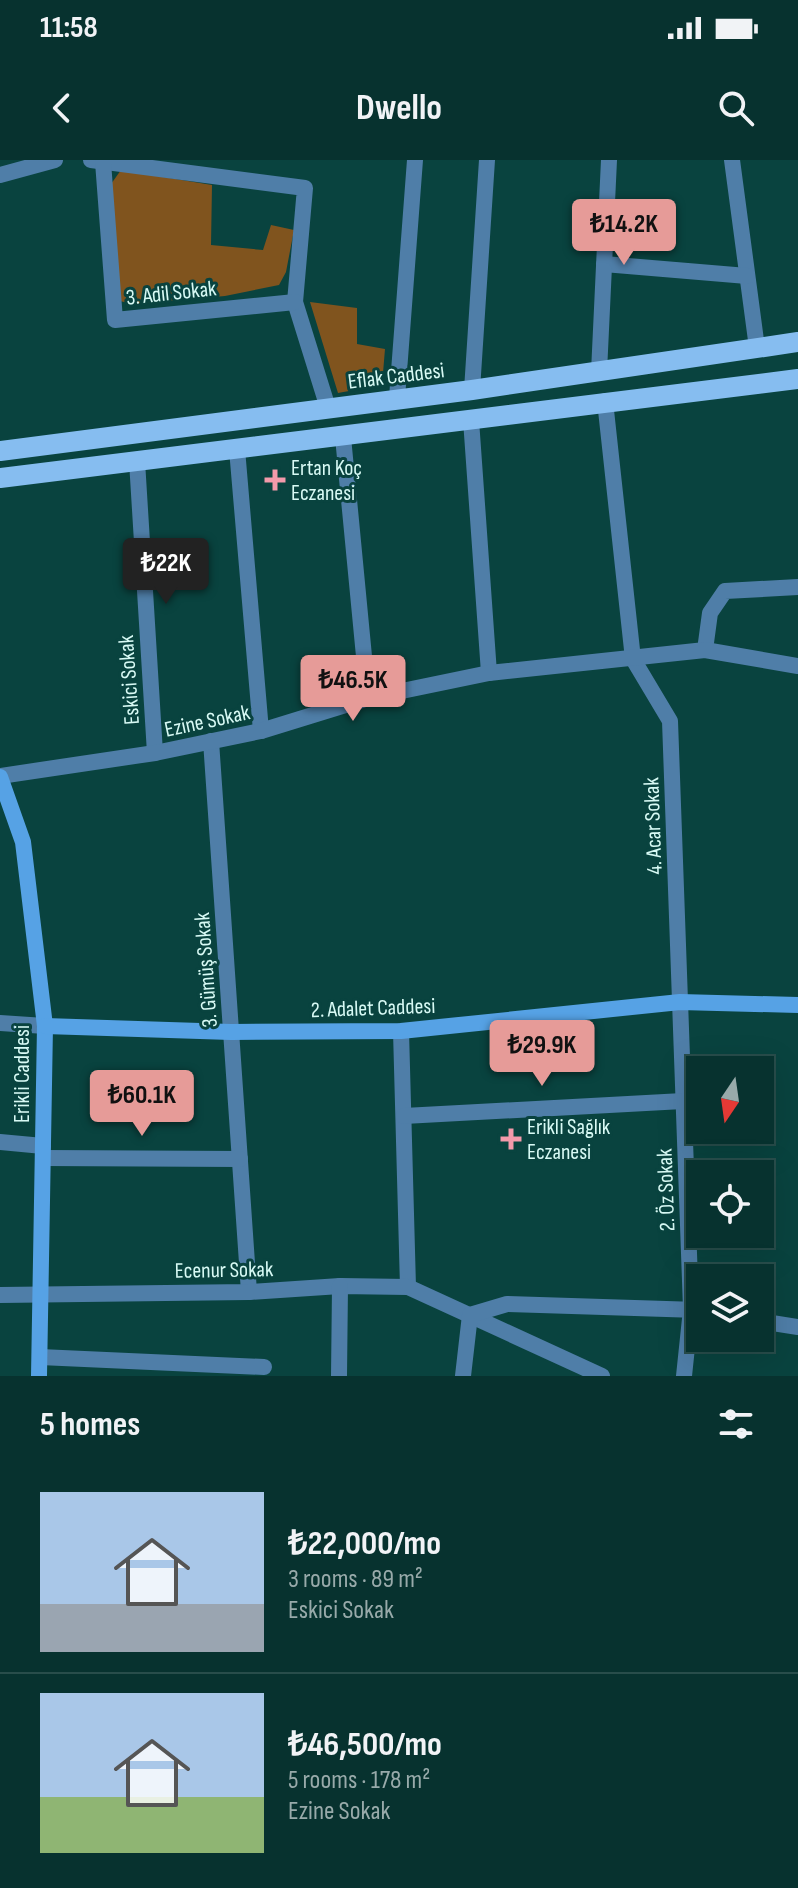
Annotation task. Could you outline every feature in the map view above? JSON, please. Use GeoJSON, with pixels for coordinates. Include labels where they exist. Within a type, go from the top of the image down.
{"type":"FeatureCollection","features":[{"type":"Feature","properties":{"kind":"main road","name":"Eflak Caddesi"},"geometry":{"type":"LineString","coordinates":[[0,451],[472,390],[798,342]]}},
{"type":"Feature","properties":{"kind":"main road"},"geometry":{"type":"LineString","coordinates":[[0,478],[798,379]]}},
{"type":"Feature","properties":{"kind":"main road","name":"Erikli Caddesi"},"geometry":{"type":"LineString","coordinates":[[0,776],[23,842],[45,1026],[39,1376]]}},
{"type":"Feature","properties":{"kind":"main road","name":"2. Adalet Caddesi"},"geometry":{"type":"LineString","coordinates":[[45,1026],[231,1032],[401,1031],[680,1002],[798,1005]]}},
{"type":"Feature","properties":{"kind":"street"},"geometry":{"type":"LineString","coordinates":[[0,175],[55,160]]}},
{"type":"Feature","properties":{"kind":"street"},"geometry":{"type":"LineString","coordinates":[[397,398],[415,160]]}},
{"type":"Feature","properties":{"kind":"street"},"geometry":{"type":"LineString","coordinates":[[472,390],[487,160]]}},
{"type":"Feature","properties":{"kind":"street"},"geometry":{"type":"LineString","coordinates":[[599,372],[609,160]]}},
{"type":"Feature","properties":{"kind":"street"},"geometry":{"type":"LineString","coordinates":[[732,160],[757,348]]}},
{"type":"Feature","properties":{"kind":"street","name":"3. Adil Sokak"},"geometry":{"type":"LineString","coordinates":[[295,302],[115,320],[97,161],[305,188],[295,302],[328,408]]}},
{"type":"Feature","properties":{"kind":"street"},"geometry":{"type":"LineString","coordinates":[[604,264],[747,276]]}},
{"type":"Feature","properties":{"kind":"street"},"geometry":{"type":"LineString","coordinates":[[605,401],[633,659]]}},
{"type":"Feature","properties":{"kind":"street"},"geometry":{"type":"LineString","coordinates":[[471,420],[489,673]]}},
{"type":"Feature","properties":{"kind":"street"},"geometry":{"type":"LineString","coordinates":[[343,437],[368,698]]}},
{"type":"Feature","properties":{"kind":"street"},"geometry":{"type":"LineString","coordinates":[[237,449],[261,731]]}},
{"type":"Feature","properties":{"kind":"street","name":"Eskici Sokak"},"geometry":{"type":"LineString","coordinates":[[137,461],[155,753]]}},
{"type":"Feature","properties":{"kind":"street"},"geometry":{"type":"LineString","coordinates":[[705,650],[710,613],[725,591],[798,587]]}},
{"type":"Feature","properties":{"kind":"street","name":"Ezine Sokak"},"geometry":{"type":"LineString","coordinates":[[0,776],[155,753],[261,731],[368,698],[489,673],[705,650],[798,666]]}},
{"type":"Feature","properties":{"kind":"street","name":"4. Acar Sokak"},"geometry":{"type":"LineString","coordinates":[[633,659],[670,721],[680,1002]]}},
{"type":"Feature","properties":{"kind":"street","name":"3. Gümüş Sokak"},"geometry":{"type":"LineString","coordinates":[[211,741],[249,1292]]}},
{"type":"Feature","properties":{"kind":"street","name":"2. Öz Sokak"},"geometry":{"type":"LineString","coordinates":[[680,1002],[693,1264]]}},
{"type":"Feature","properties":{"kind":"street"},"geometry":{"type":"LineString","coordinates":[[0,1023],[45,1026]]}},
{"type":"Feature","properties":{"kind":"street"},"geometry":{"type":"LineString","coordinates":[[401,1031],[408,1287],[602,1376]]}},
{"type":"Feature","properties":{"kind":"street"},"geometry":{"type":"LineString","coordinates":[[404,1116],[683,1101]]}},
{"type":"Feature","properties":{"kind":"street"},"geometry":{"type":"LineString","coordinates":[[0,1142],[43,1152],[240,1159]]}},
{"type":"Feature","properties":{"kind":"street"},"geometry":{"type":"LineString","coordinates":[[339,1376],[340,1286]]}},
{"type":"Feature","properties":{"kind":"street","name":"Ecenur Sokak"},"geometry":{"type":"LineString","coordinates":[[0,1295],[408,1287]]}},
{"type":"Feature","properties":{"kind":"street"},"geometry":{"type":"LineString","coordinates":[[470,1315],[507,1304],[686,1309]]}},
{"type":"Feature","properties":{"kind":"street"},"geometry":{"type":"LineString","coordinates":[[463,1376],[470,1315]]}},
{"type":"Feature","properties":{"kind":"street"},"geometry":{"type":"LineString","coordinates":[[774,1323],[798,1327]]}},
{"type":"Feature","properties":{"kind":"street","name":"2. Öz Sokak"},"geometry":{"type":"LineString","coordinates":[[684,1376],[688,1352]]}},
{"type":"Feature","properties":{"kind":"street"},"geometry":{"type":"LineString","coordinates":[[40,1357],[264,1367]]}},
{"type":"Feature","properties":{"kind":"shaded area"},"geometry":{"type":"Polygon","coordinates":[[[121,170],[212,185],[211,245],[263,250],[271,225],[294,230],[286,272],[279,285],[225,296],[132,304],[120,301],[111,184],[121,170]]]}},
{"type":"Feature","properties":{"kind":"shaded area"},"geometry":{"type":"Polygon","coordinates":[[[310,302],[357,308],[357,344],[385,349],[382,385],[338,393],[310,302]]]}},
{"type":"Feature","properties":{"kind":"place","name":"Ertan Koç Eczanesi"},"geometry":{"type":"Point","coordinates":[275,480]}},
{"type":"Feature","properties":{"kind":"place","name":"Erikli Sağlık Eczanesi"},"geometry":{"type":"Point","coordinates":[511,1139]}}]}
